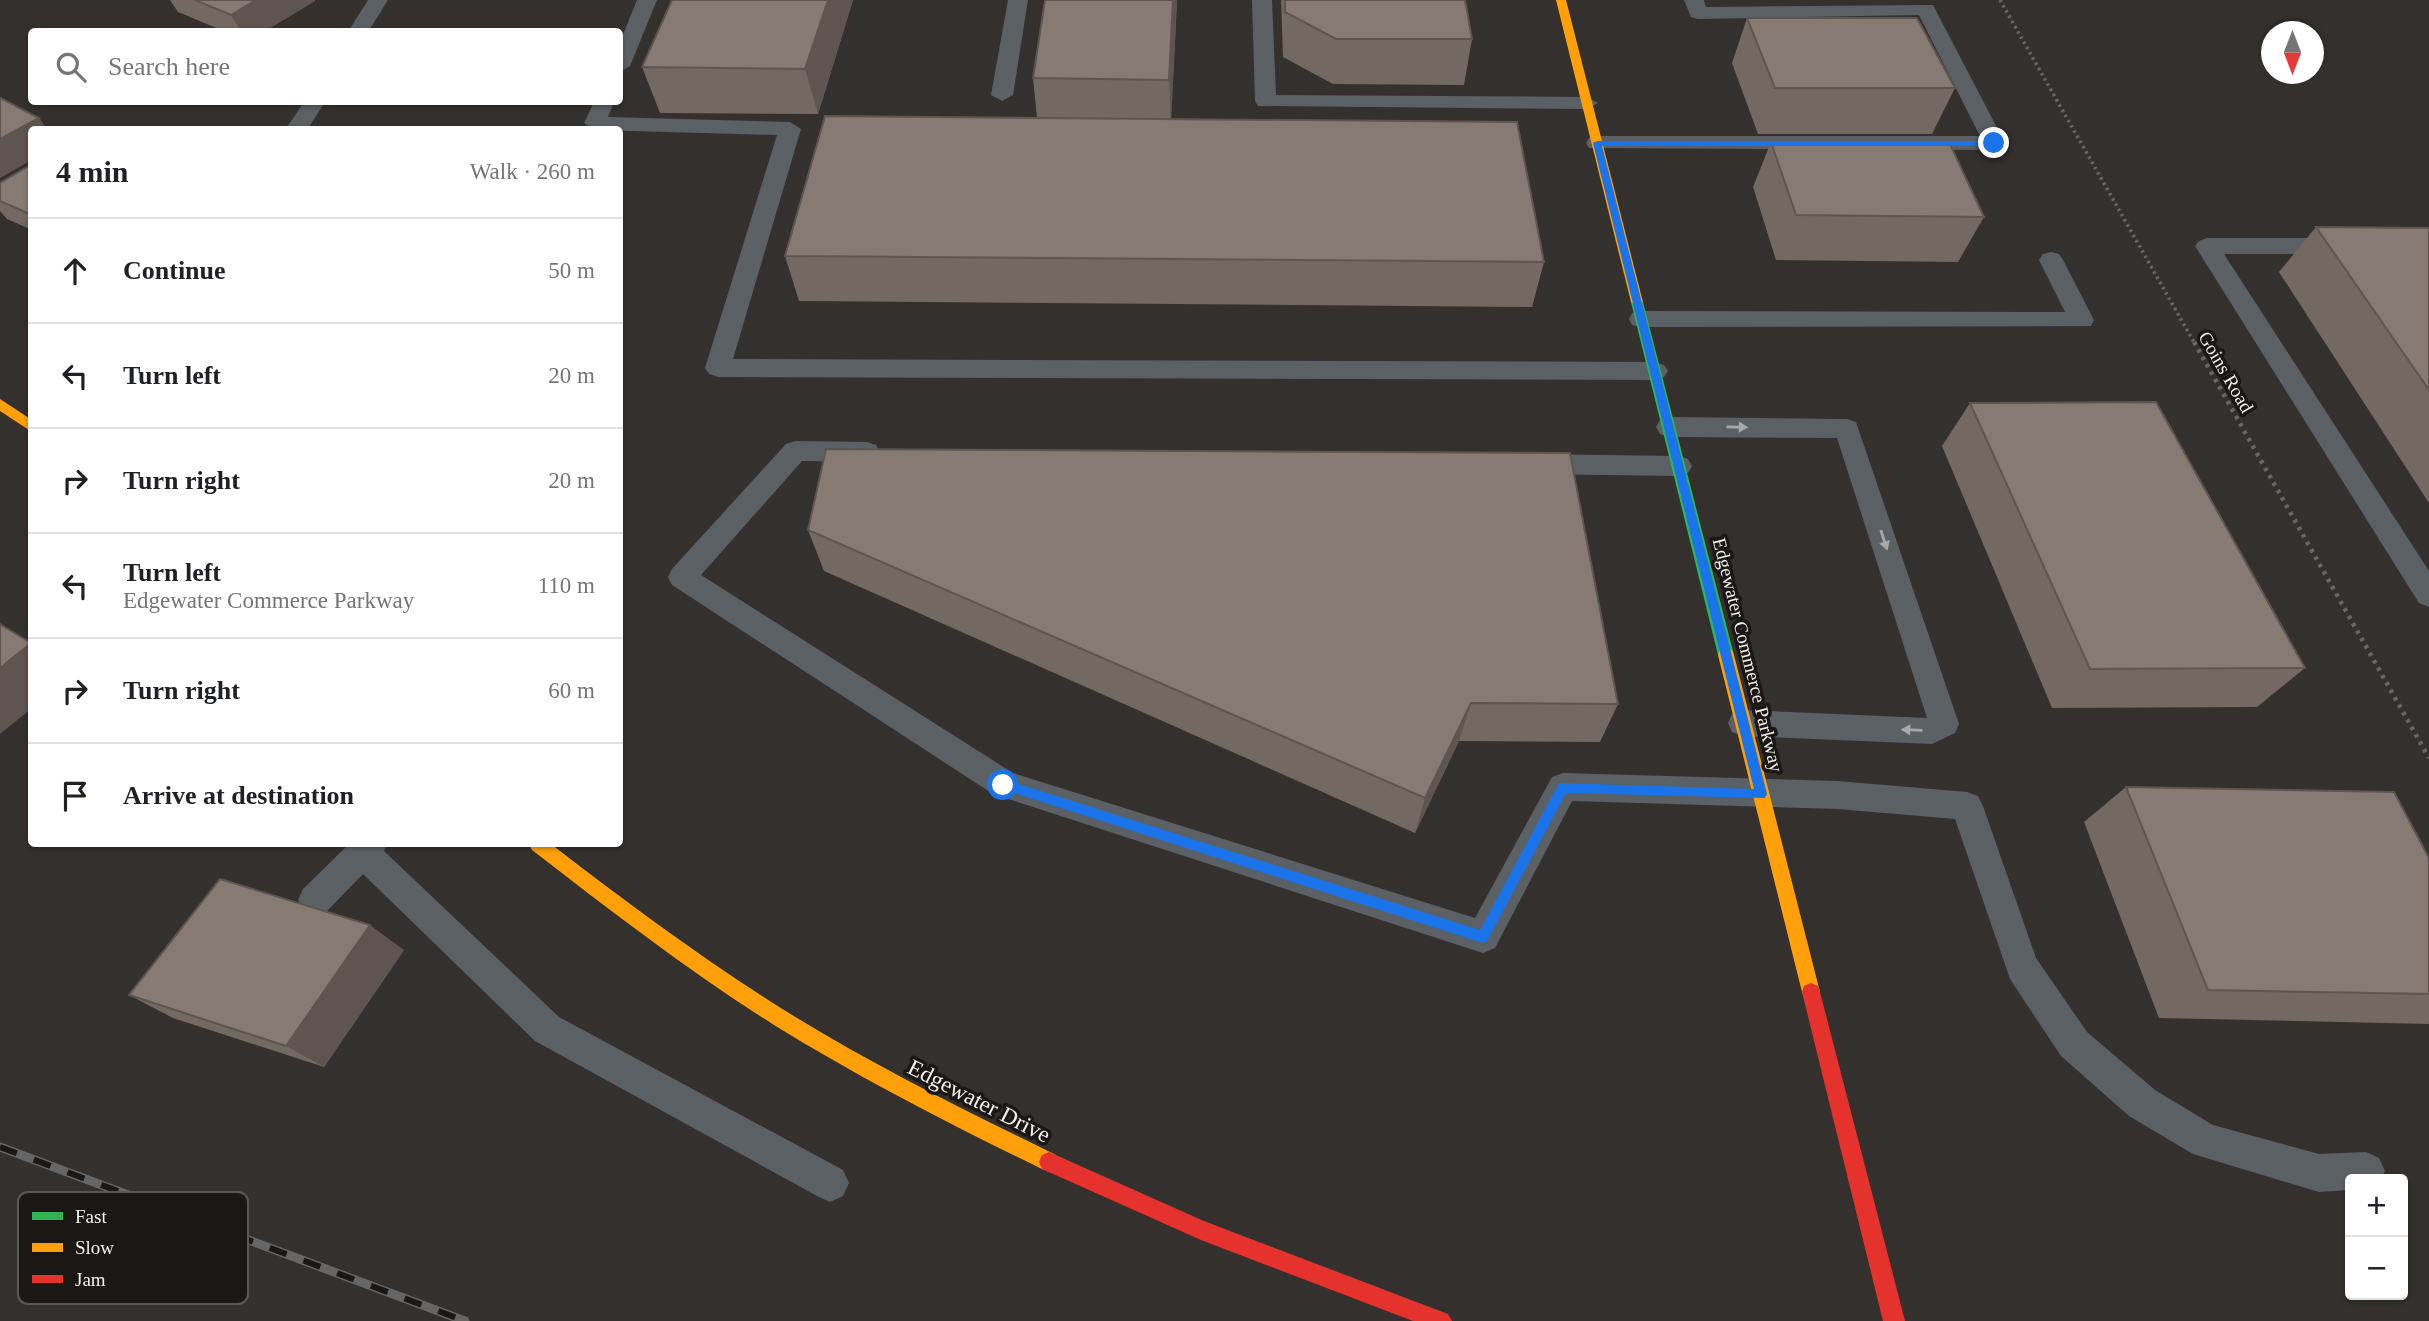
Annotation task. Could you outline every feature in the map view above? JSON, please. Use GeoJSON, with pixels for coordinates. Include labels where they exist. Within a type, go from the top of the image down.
{"type":"FeatureCollection","features":[{"type":"Feature","properties":{"kind":"street","name":"Edgewater Commerce Parkway"},"geometry":{"type":"LineString","coordinates":[[1561,0],[1894,1321]]}},
{"type":"Feature","properties":{"kind":"street"},"geometry":{"type":"LineString","coordinates":[[0,404],[28,424]]}},
{"type":"Feature","properties":{"kind":"street","name":"Edgewater Drive"},"geometry":{"type":"LineString","coordinates":[[542,847],[679,951],[799,1030],[933,1104],[1075,1176],[1347,1288],[1441,1321]]}},
{"type":"Feature","properties":{"kind":"lane"},"geometry":{"type":"LineString","coordinates":[[360,28],[377,0]]}},
{"type":"Feature","properties":{"kind":"lane"},"geometry":{"type":"LineString","coordinates":[[623,59],[647,0]]}},
{"type":"Feature","properties":{"kind":"lane"},"geometry":{"type":"LineString","coordinates":[[1002,95],[1018,0]]}},
{"type":"Feature","properties":{"kind":"lane"},"geometry":{"type":"LineString","coordinates":[[1262,0],[1266,101],[1587,103]]}},
{"type":"Feature","properties":{"kind":"lane"},"geometry":{"type":"LineString","coordinates":[[1597,143],[1994,143],[1926,9],[1698,13],[1694,0]]}},
{"type":"Feature","properties":{"kind":"lane"},"geometry":{"type":"LineString","coordinates":[[299,126],[312,105]]}},
{"type":"Feature","properties":{"kind":"lane"},"geometry":{"type":"LineString","coordinates":[[603,105],[595,124],[790,129],[718,368],[1655,371]]}},
{"type":"Feature","properties":{"kind":"lane"},"geometry":{"type":"LineString","coordinates":[[2360,246],[2207,246],[2429,595]]}},
{"type":"Feature","properties":{"kind":"lane"},"geometry":{"type":"LineString","coordinates":[[1641,319],[2082,320],[2052,260]]}},
{"type":"Feature","properties":{"kind":"lane"},"geometry":{"type":"LineString","coordinates":[[1669,427],[1847,429],[1944,724],[1932,731],[1743,723]]}},
{"type":"Feature","properties":{"kind":"lane"},"geometry":{"type":"LineString","coordinates":[[893,453],[795,451],[682,577],[1003,785],[1483,937],[1563,787],[1838,794],[1967,806],[2022,967],[2074,1044],[2142,1103],[2206,1140],[2319,1173],[2365,1171]]}},
{"type":"Feature","properties":{"kind":"lane"},"geometry":{"type":"LineString","coordinates":[[1505,464],[1679,466]]}},
{"type":"Feature","properties":{"kind":"lane"},"geometry":{"type":"LineString","coordinates":[[315,900],[367,848],[547,1029],[830,1183]]}},
{"type":"Feature","properties":{"kind":"path","name":"Goins Road"},"geometry":{"type":"LineString","coordinates":[[2000,0],[2429,758]]}},
{"type":"Feature","properties":{"kind":"building"},"geometry":{"type":"Polygon","coordinates":[[[195,0],[256,0],[231,15],[195,0]]]}},
{"type":"Feature","properties":{"kind":"building"},"geometry":{"type":"Polygon","coordinates":[[[672,0],[828,0],[805,69],[642,67],[672,0]]]}},
{"type":"Feature","properties":{"kind":"building"},"geometry":{"type":"Polygon","coordinates":[[[1045,0],[1173,0],[1169,80],[1033,78],[1045,0]]]}},
{"type":"Feature","properties":{"kind":"building"},"geometry":{"type":"Polygon","coordinates":[[[1285,0],[1465,0],[1472,39],[1336,39],[1285,12],[1285,0]]]}},
{"type":"Feature","properties":{"kind":"building"},"geometry":{"type":"Polygon","coordinates":[[[1747,18],[1917,18],[1955,88],[1775,88],[1747,18]]]}},
{"type":"Feature","properties":{"kind":"building"},"geometry":{"type":"Polygon","coordinates":[[[0,98],[39,118],[0,139],[0,98]]]}},
{"type":"Feature","properties":{"kind":"building"},"geometry":{"type":"Polygon","coordinates":[[[825,116],[1517,122],[1544,262],[785,256],[825,116]]]}},
{"type":"Feature","properties":{"kind":"building"},"geometry":{"type":"Polygon","coordinates":[[[1771,142],[1950,144],[1984,217],[1796,215],[1771,142]]]}},
{"type":"Feature","properties":{"kind":"building"},"geometry":{"type":"Polygon","coordinates":[[[28,166],[28,213],[0,201],[0,183],[28,166]]]}},
{"type":"Feature","properties":{"kind":"building"},"geometry":{"type":"Polygon","coordinates":[[[2316,227],[2429,228],[2429,390],[2316,227]]]}},
{"type":"Feature","properties":{"kind":"building"},"geometry":{"type":"Polygon","coordinates":[[[2156,402],[2305,668],[2090,669],[1970,403],[2156,402]]]}},
{"type":"Feature","properties":{"kind":"building"},"geometry":{"type":"Polygon","coordinates":[[[826,449],[1570,453],[1618,704],[1471,703],[1425,798],[808,530],[826,449]]]}},
{"type":"Feature","properties":{"kind":"building"},"geometry":{"type":"Polygon","coordinates":[[[0,624],[28,641],[28,645],[0,668],[0,624]]]}},
{"type":"Feature","properties":{"kind":"building"},"geometry":{"type":"Polygon","coordinates":[[[2126,787],[2394,792],[2429,858],[2429,994],[2208,990],[2126,787]]]}},
{"type":"Feature","properties":{"kind":"building"},"geometry":{"type":"Polygon","coordinates":[[[220,879],[370,925],[286,1046],[129,995],[220,879]]]}},
{"type":"Feature","properties":{"kind":"railway"},"geometry":{"type":"LineString","coordinates":[[0,1147],[120,1192]]}},
{"type":"Feature","properties":{"kind":"railway"},"geometry":{"type":"LineString","coordinates":[[248,1240],[465,1321]]}},
{"type":"Feature","properties":{"kind":"traffic: fast"},"geometry":{"type":"LineString","coordinates":[[1637,302],[1726,655]]}},
{"type":"Feature","properties":{"kind":"traffic: slow"},"geometry":{"type":"LineString","coordinates":[[1561,0],[1637,302]]}},
{"type":"Feature","properties":{"kind":"traffic: slow"},"geometry":{"type":"LineString","coordinates":[[0,404],[28,424]]}},
{"type":"Feature","properties":{"kind":"traffic: slow"},"geometry":{"type":"LineString","coordinates":[[1726,655],[1811,992]]}},
{"type":"Feature","properties":{"kind":"traffic: slow"},"geometry":{"type":"LineString","coordinates":[[542,847],[665,940],[780,1018],[893,1083],[1049,1162]]}},
{"type":"Feature","properties":{"kind":"traffic: jam"},"geometry":{"type":"LineString","coordinates":[[1811,992],[1894,1321]]}},
{"type":"Feature","properties":{"kind":"traffic: jam"},"geometry":{"type":"LineString","coordinates":[[1049,1162],[1201,1230],[1441,1321]]}},
{"type":"Feature","properties":{"kind":"route"},"geometry":{"type":"LineString","coordinates":[[1003,785],[1483,937],[1563,787],[1761,794],[1597,143],[1994,143]]}}]}
